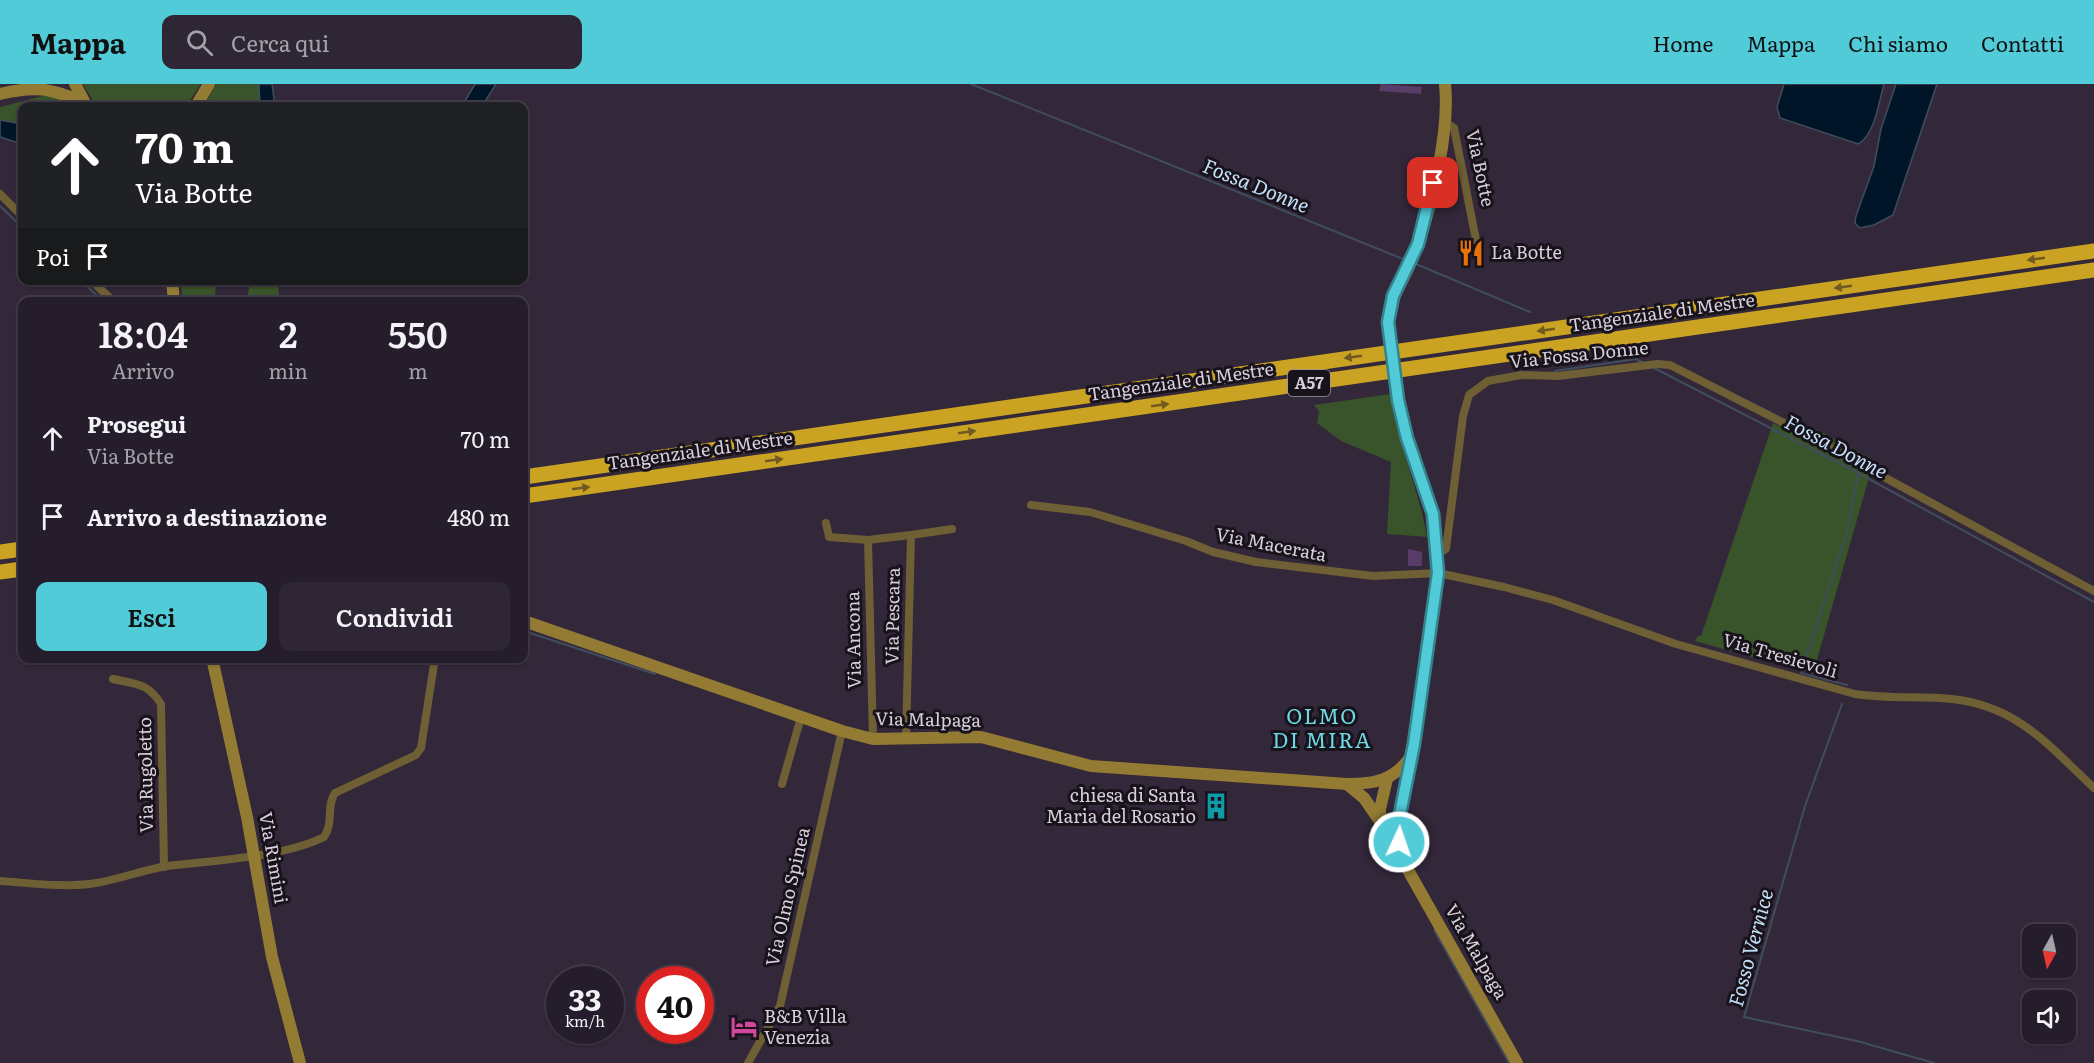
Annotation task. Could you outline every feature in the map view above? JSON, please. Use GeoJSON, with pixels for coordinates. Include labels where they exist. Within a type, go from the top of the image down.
{"type":"FeatureCollection","features":[{"type":"Feature","properties":{"kind":"highway","name":"Tangenziale di Mestre"},"geometry":{"type":"LineString","coordinates":[[528,476],[2094,251]]}},
{"type":"Feature","properties":{"kind":"highway","name":"Tangenziale di Mestre"},"geometry":{"type":"LineString","coordinates":[[528,495],[2094,270]]}},
{"type":"Feature","properties":{"kind":"highway"},"geometry":{"type":"LineString","coordinates":[[0,552],[18,550]]}},
{"type":"Feature","properties":{"kind":"highway"},"geometry":{"type":"LineString","coordinates":[[0,572],[18,570]]}},
{"type":"Feature","properties":{"kind":"street"},"geometry":{"type":"LineString","coordinates":[[75,84],[85,102]]}},
{"type":"Feature","properties":{"kind":"street"},"geometry":{"type":"LineString","coordinates":[[198,102],[209,84]]}},
{"type":"Feature","properties":{"kind":"street","name":"Via Botte"},"geometry":{"type":"LineString","coordinates":[[1411,756],[1438,573],[1437,554],[1433,514],[1407,438],[1398,400],[1388,322],[1393,296],[1411,261],[1425,218],[1446,123],[1444,84]]}},
{"type":"Feature","properties":{"kind":"street"},"geometry":{"type":"LineString","coordinates":[[0,93],[32,86],[52,90],[81,102]]}},
{"type":"Feature","properties":{"kind":"street","name":"Via Botte"},"geometry":{"type":"LineString","coordinates":[[1446,123],[1454,128],[1476,245]]}},
{"type":"Feature","properties":{"kind":"street"},"geometry":{"type":"LineString","coordinates":[[0,194],[18,212]]}},
{"type":"Feature","properties":{"kind":"street"},"geometry":{"type":"LineString","coordinates":[[96,285],[109,297]]}},
{"type":"Feature","properties":{"kind":"street","name":"Via Fossa Donne"},"geometry":{"type":"LineString","coordinates":[[1437,554],[1446,549],[1463,416],[1469,395],[1476,388],[1488,381],[1521,375],[1558,376],[1657,364],[1670,365],[1779,420],[2094,591]]}},
{"type":"Feature","properties":{"kind":"street","name":"Via Macerata"},"geometry":{"type":"LineString","coordinates":[[1031,505],[1090,512],[1186,541],[1213,552],[1276,566],[1373,576],[1438,573]]}},
{"type":"Feature","properties":{"kind":"street"},"geometry":{"type":"LineString","coordinates":[[826,523],[829,537],[868,540],[952,529]]}},
{"type":"Feature","properties":{"kind":"street","name":"Via Pescara"},"geometry":{"type":"LineString","coordinates":[[906,738],[911,535]]}},
{"type":"Feature","properties":{"kind":"street","name":"Via Ancona"},"geometry":{"type":"LineString","coordinates":[[868,540],[873,739]]}},
{"type":"Feature","properties":{"kind":"street","name":"Via Tresievoli"},"geometry":{"type":"LineString","coordinates":[[1438,573],[1552,600],[1676,644],[1855,694],[1878,698],[1949,699],[1993,707],[2022,723],[2094,789]]}},
{"type":"Feature","properties":{"kind":"street","name":"Via Malpaga"},"geometry":{"type":"LineString","coordinates":[[528,622],[842,731],[873,739],[981,737],[1005,741],[1069,762],[1091,766],[1347,784],[1376,783],[1388,779]]}},
{"type":"Feature","properties":{"kind":"street","name":"Via Rimini"},"geometry":{"type":"LineString","coordinates":[[213,663],[255,854],[272,957],[300,1063]]}},
{"type":"Feature","properties":{"kind":"street"},"geometry":{"type":"LineString","coordinates":[[215,673],[219,663]]}},
{"type":"Feature","properties":{"kind":"street"},"geometry":{"type":"LineString","coordinates":[[0,881],[79,885],[164,867],[255,854],[305,844],[324,837],[330,825],[331,799],[335,794],[416,755],[422,748],[434,663]]}},
{"type":"Feature","properties":{"kind":"street","name":"Via Rugoletto"},"geometry":{"type":"LineString","coordinates":[[113,679],[141,685],[153,692],[161,704],[164,867]]}},
{"type":"Feature","properties":{"kind":"street"},"geometry":{"type":"LineString","coordinates":[[782,784],[801,717]]}},
{"type":"Feature","properties":{"kind":"street","name":"Via Olmo Spinea"},"geometry":{"type":"LineString","coordinates":[[748,1063],[780,1006],[842,731]]}},
{"type":"Feature","properties":{"kind":"street"},"geometry":{"type":"LineString","coordinates":[[1382,824],[1380,809],[1388,779],[1397,773],[1411,756]]}},
{"type":"Feature","properties":{"kind":"street","name":"Via Malpaga"},"geometry":{"type":"LineString","coordinates":[[1403,860],[1398,834],[1411,756]]}},
{"type":"Feature","properties":{"kind":"street"},"geometry":{"type":"LineString","coordinates":[[1388,779],[1398,788],[1403,804]]}},
{"type":"Feature","properties":{"kind":"street","name":"Via Malpaga"},"geometry":{"type":"LineString","coordinates":[[1347,784],[1364,798],[1382,824],[1517,1063]]}},
{"type":"Feature","properties":{"kind":"green space"},"geometry":{"type":"Polygon","coordinates":[[[83,84],[201,84],[189,102],[94,102],[83,84]]]}},
{"type":"Feature","properties":{"kind":"green space"},"geometry":{"type":"Polygon","coordinates":[[[216,84],[259,84],[260,102],[206,102],[216,84]]]}},
{"type":"Feature","properties":{"kind":"green space"},"geometry":{"type":"Polygon","coordinates":[[[46,95],[69,102],[19,102],[46,95]]]}},
{"type":"Feature","properties":{"kind":"green space"},"geometry":{"type":"Polygon","coordinates":[[[18,102],[18,123],[0,120],[0,107],[18,102]]]}},
{"type":"Feature","properties":{"kind":"green space"},"geometry":{"type":"Polygon","coordinates":[[[181,285],[216,285],[215,297],[182,297],[181,285]]]}},
{"type":"Feature","properties":{"kind":"green space"},"geometry":{"type":"Polygon","coordinates":[[[249,285],[278,285],[279,297],[248,297],[249,285]]]}},
{"type":"Feature","properties":{"kind":"green space"},"geometry":{"type":"Polygon","coordinates":[[[1390,394],[1427,537],[1387,534],[1391,462],[1341,441],[1317,423],[1319,411],[1314,405],[1390,394]]]}},
{"type":"Feature","properties":{"kind":"green space"},"geometry":{"type":"Polygon","coordinates":[[[1773,423],[1811,440],[1816,429],[1874,460],[1813,674],[1695,641],[1698,636],[1701,636],[1773,423]]]}},
{"type":"Feature","properties":{"kind":"water"},"geometry":{"type":"Polygon","coordinates":[[[259,84],[272,84],[274,102],[260,102],[259,84]]]}},
{"type":"Feature","properties":{"kind":"water"},"geometry":{"type":"Polygon","coordinates":[[[475,84],[496,84],[485,102],[464,102],[475,84]]]}},
{"type":"Feature","properties":{"kind":"water"},"geometry":{"type":"Polygon","coordinates":[[[1784,84],[1884,84],[1869,133],[1858,144],[1780,118],[1777,107],[1784,84]]]}},
{"type":"Feature","properties":{"kind":"water"},"geometry":{"type":"Polygon","coordinates":[[[1896,84],[1937,84],[1893,215],[1874,225],[1860,228],[1855,223],[1856,216],[1874,166],[1881,129],[1896,84]]]}},
{"type":"Feature","properties":{"kind":"water"},"geometry":{"type":"Polygon","coordinates":[[[0,120],[18,123],[18,143],[0,137],[0,120]]]}},
{"type":"Feature","properties":{"kind":"building"},"geometry":{"type":"Polygon","coordinates":[[[1381,84],[1422,87],[1421,94],[1379,91],[1381,84]]]}},
{"type":"Feature","properties":{"kind":"building"},"geometry":{"type":"Polygon","coordinates":[[[1408,549],[1422,552],[1422,566],[1408,566],[1408,549]]]}},
{"type":"Feature","properties":{"kind":"building","name":"chiesa di Santa Maria del Rosario"},"geometry":{"type":"Polygon","coordinates":[[[1217,793],[1225,795],[1220,821],[1212,819],[1217,793]]]}},
{"type":"Feature","properties":{"kind":"waterway","name":"Fossa Donne"},"geometry":{"type":"LineString","coordinates":[[971,84],[1408,261]]}},
{"type":"Feature","properties":{"kind":"waterway"},"geometry":{"type":"LineString","coordinates":[[0,206],[18,223]]}},
{"type":"Feature","properties":{"kind":"waterway","name":"Fossa Donne"},"geometry":{"type":"LineString","coordinates":[[1416,264],[1530,312]]}},
{"type":"Feature","properties":{"kind":"waterway"},"geometry":{"type":"LineString","coordinates":[[86,285],[98,297]]}},
{"type":"Feature","properties":{"kind":"waterway","name":"Fossa Donne"},"geometry":{"type":"LineString","coordinates":[[1555,371],[1636,359],[1644,363]]}},
{"type":"Feature","properties":{"kind":"waterway","name":"Fossa Donne"},"geometry":{"type":"LineString","coordinates":[[1654,368],[1858,473],[2094,602]]}},
{"type":"Feature","properties":{"kind":"waterway","name":"Fosso Vernice"},"geometry":{"type":"LineString","coordinates":[[1847,685],[1801,673],[1847,533],[1858,474]]}},
{"type":"Feature","properties":{"kind":"waterway"},"geometry":{"type":"LineString","coordinates":[[528,632],[655,674]]}},
{"type":"Feature","properties":{"kind":"waterway","name":"Fosso Vernice"},"geometry":{"type":"LineString","coordinates":[[1842,704],[1805,806],[1744,1017],[1857,1041],[1934,1063]]}},
{"type":"Feature","properties":{"kind":"waterway"},"geometry":{"type":"LineString","coordinates":[[1434,930],[1509,1063]]}},
{"type":"Feature","properties":{"kind":"place","name":"La Botte"},"geometry":{"type":"Point","coordinates":[1471,253]}},
{"type":"Feature","properties":{"kind":"place","name":"chiesa di Santa Maria del Rosario"},"geometry":{"type":"Point","coordinates":[1216,806]}},
{"type":"Feature","properties":{"kind":"place","name":"B&B Villa Venezia"},"geometry":{"type":"Point","coordinates":[744,1027]}},
{"type":"Feature","properties":{"kind":"district","name":"OLMO DI MIRA"},"geometry":{"type":"Point","coordinates":[1322,729]}},
{"type":"Feature","properties":{"kind":"route"},"geometry":{"type":"LineString","coordinates":[[1399,842],[1398,824],[1414,744],[1437,595],[1438,573],[1433,514],[1407,438],[1398,400],[1388,322],[1393,296],[1418,244],[1433,183]]}}]}
